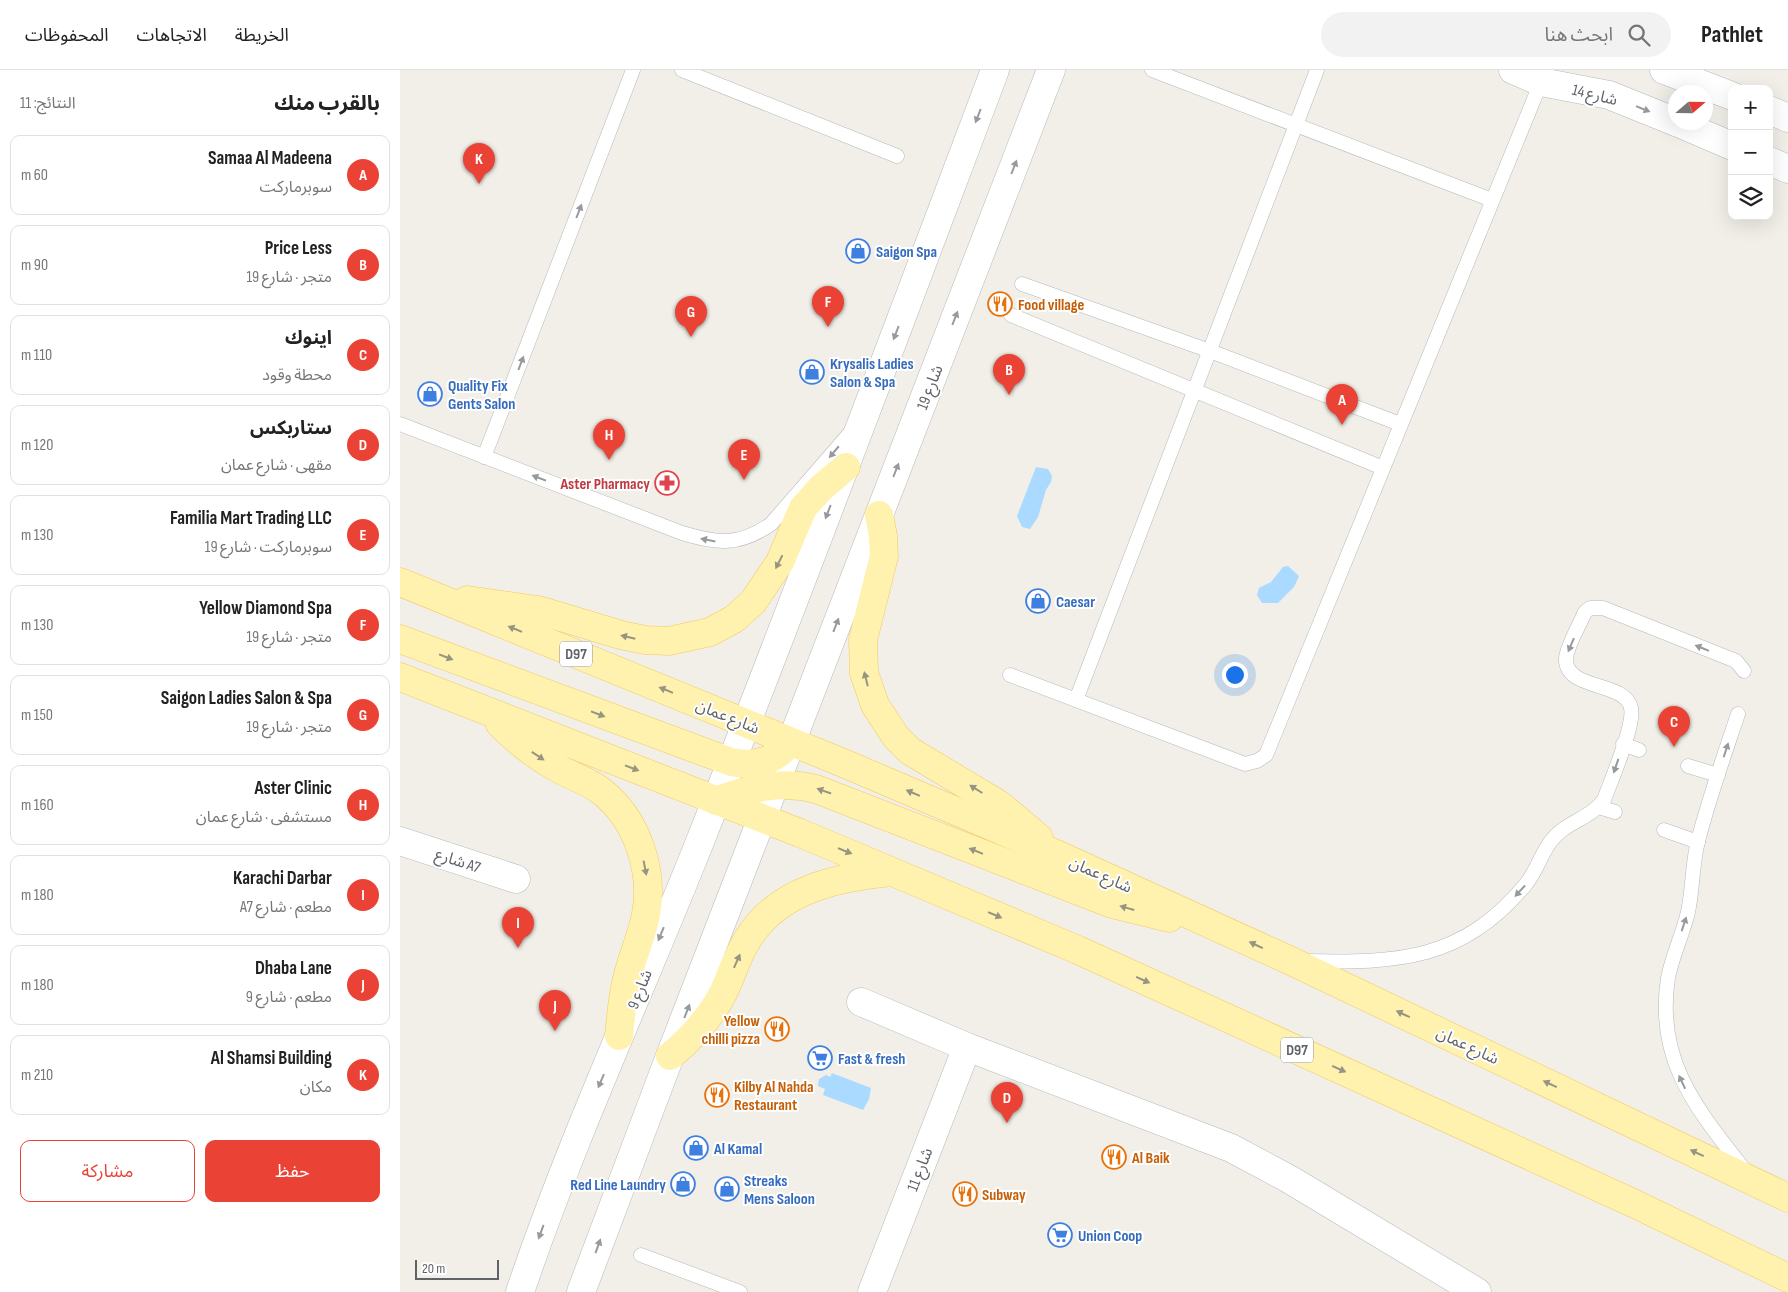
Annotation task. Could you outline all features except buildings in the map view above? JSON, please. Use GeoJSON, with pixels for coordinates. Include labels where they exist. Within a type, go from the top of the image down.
{"type":"FeatureCollection","features":[{"type":"Feature","properties":{"kind":"main road"},"geometry":{"type":"LineString","coordinates":[[441,598],[490,602],[538,610],[645,640],[669,641],[710,632],[734,619],[753,602],[780,562],[803,508],[821,488],[846,467]]}},
{"type":"Feature","properties":{"kind":"main road"},"geometry":{"type":"LineString","coordinates":[[879,515],[884,556],[866,623],[863,648],[864,673],[875,704],[896,737],[910,751],[1000,805],[1029,828],[1054,853]]}},
{"type":"Feature","properties":{"kind":"main road","name":"شارع عمان"},"geometry":{"type":"LineString","coordinates":[[400,582],[746,723],[1054,853],[1289,960],[1751,1178],[1788,1198]]}},
{"type":"Feature","properties":{"kind":"main road"},"geometry":{"type":"LineString","coordinates":[[400,639],[731,762],[745,764],[770,760],[782,752],[791,742]]}},
{"type":"Feature","properties":{"kind":"main road","name":"D97"},"geometry":{"type":"LineString","coordinates":[[400,677],[895,872],[1087,954],[1615,1194],[1788,1278]]}},
{"type":"Feature","properties":{"kind":"main road"},"geometry":{"type":"LineString","coordinates":[[489,712],[511,735],[536,754],[602,791],[615,805],[636,837],[645,865],[648,894],[646,913],[625,988],[619,1036]]}},
{"type":"Feature","properties":{"kind":"main road"},"geometry":{"type":"LineString","coordinates":[[716,801],[744,791],[774,785],[808,786],[1112,904],[1164,917],[1210,923]]}},
{"type":"Feature","properties":{"kind":"main road"},"geometry":{"type":"LineString","coordinates":[[670,1056],[686,1043],[713,1010],[748,938],[770,912],[798,893],[821,885],[853,877],[895,872]]}},
{"type":"Feature","properties":{"kind":"street"},"geometry":{"type":"LineString","coordinates":[[846,467],[995,70]]}},
{"type":"Feature","properties":{"kind":"street","name":"شارع 19"},"geometry":{"type":"LineString","coordinates":[[791,742],[1051,70]]}},
{"type":"Feature","properties":{"kind":"street","name":"شارع 14"},"geometry":{"type":"LineString","coordinates":[[1513,70],[1541,82],[1608,95],[1668,119]]}},
{"type":"Feature","properties":{"kind":"street"},"geometry":{"type":"LineString","coordinates":[[1664,70],[1728,94]]}},
{"type":"Feature","properties":{"kind":"street"},"geometry":{"type":"LineString","coordinates":[[1773,112],[1788,118]]}},
{"type":"Feature","properties":{"kind":"street","name":"شارع 14"},"geometry":{"type":"LineString","coordinates":[[1695,130],[1728,144]]}},
{"type":"Feature","properties":{"kind":"street"},"geometry":{"type":"LineString","coordinates":[[1773,163],[1788,169]]}},
{"type":"Feature","properties":{"kind":"street","name":"شارع 9"},"geometry":{"type":"LineString","coordinates":[[520,1292],[568,1159],[716,801],[846,467]]}},
{"type":"Feature","properties":{"kind":"street"},"geometry":{"type":"LineString","coordinates":[[582,1292],[670,1056],[791,742]]}},
{"type":"Feature","properties":{"kind":"street","name":"شارع A7"},"geometry":{"type":"LineString","coordinates":[[400,841],[516,879]]}},
{"type":"Feature","properties":{"kind":"street"},"geometry":{"type":"LineString","coordinates":[[861,1002],[967,1047],[1231,1148],[1289,1179],[1477,1292]]}},
{"type":"Feature","properties":{"kind":"street","name":"شارع 11"},"geometry":{"type":"LineString","coordinates":[[872,1292],[967,1047]]}},
{"type":"Feature","properties":{"kind":"lane"},"geometry":{"type":"LineString","coordinates":[[484,457],[632,70]]}},
{"type":"Feature","properties":{"kind":"lane"},"geometry":{"type":"LineString","coordinates":[[682,70],[898,156]]}},
{"type":"Feature","properties":{"kind":"lane"},"geometry":{"type":"LineString","coordinates":[[1152,70],[1492,200]]}},
{"type":"Feature","properties":{"kind":"lane"},"geometry":{"type":"LineString","coordinates":[[1076,700],[1317,70]]}},
{"type":"Feature","properties":{"kind":"lane"},"geometry":{"type":"LineString","coordinates":[[1010,675],[1244,764],[1258,762],[1266,755],[1273,742],[1400,424],[1541,82]]}},
{"type":"Feature","properties":{"kind":"lane"},"geometry":{"type":"LineString","coordinates":[[1022,284],[1210,351],[1400,424]]}},
{"type":"Feature","properties":{"kind":"lane"},"geometry":{"type":"LineString","coordinates":[[1011,315],[1383,468]]}},
{"type":"Feature","properties":{"kind":"lane"},"geometry":{"type":"LineString","coordinates":[[400,424],[682,533],[712,541],[730,542],[760,532],[771,524],[865,415]]}},
{"type":"Feature","properties":{"kind":"lane"},"geometry":{"type":"LineString","coordinates":[[1289,960],[1366,962],[1402,959],[1446,946],[1477,929],[1501,911],[1527,883],[1554,838],[1564,829],[1599,807],[1604,800],[1623,744],[1631,719],[1632,709],[1629,701],[1623,695],[1580,679],[1573,674],[1567,663],[1566,657],[1585,612],[1590,608],[1602,608],[1718,654],[1736,662],[1744,671]]}},
{"type":"Feature","properties":{"kind":"lane"},"geometry":{"type":"LineString","coordinates":[[1738,714],[1698,842],[1688,914],[1668,977],[1666,1012],[1670,1047],[1681,1080],[1698,1111],[1751,1178]]}},
{"type":"Feature","properties":{"kind":"lane"},"geometry":{"type":"LineString","coordinates":[[1623,744],[1639,750]]}},
{"type":"Feature","properties":{"kind":"lane"},"geometry":{"type":"LineString","coordinates":[[1688,766],[1718,775]]}},
{"type":"Feature","properties":{"kind":"lane"},"geometry":{"type":"LineString","coordinates":[[1599,807],[1615,812]]}},
{"type":"Feature","properties":{"kind":"lane"},"geometry":{"type":"LineString","coordinates":[[1664,830],[1698,842]]}},
{"type":"Feature","properties":{"kind":"lane"},"geometry":{"type":"LineString","coordinates":[[641,1255],[740,1292]]}},
{"type":"Feature","properties":{"kind":"water"},"geometry":{"type":"Polygon","coordinates":[[[1036,467],[1048,469],[1052,476],[1038,517],[1030,529],[1022,527],[1017,516],[1036,467]]]}},
{"type":"Feature","properties":{"kind":"water"},"geometry":{"type":"Polygon","coordinates":[[[1288,566],[1299,576],[1294,587],[1278,603],[1262,603],[1257,595],[1259,588],[1271,582],[1283,567],[1288,566]]]}},
{"type":"Feature","properties":{"kind":"water"},"geometry":{"type":"Polygon","coordinates":[[[832,1073],[871,1088],[869,1099],[863,1110],[823,1095],[825,1089],[818,1086],[819,1079],[826,1075],[830,1077],[832,1073]]]}},
{"type":"Feature","properties":{"kind":"place","name":"Al Shamsi Building"},"geometry":{"type":"Point","coordinates":[479,184]}},
{"type":"Feature","properties":{"kind":"place","name":"Saigon Spa"},"geometry":{"type":"Point","coordinates":[858,251]}},
{"type":"Feature","properties":{"kind":"place","name":"Food village"},"geometry":{"type":"Point","coordinates":[1000,304]}},
{"type":"Feature","properties":{"kind":"place","name":"Yellow Diamond Spa"},"geometry":{"type":"Point","coordinates":[828,327]}},
{"type":"Feature","properties":{"kind":"place","name":"Saigon Ladies Salon & Spa"},"geometry":{"type":"Point","coordinates":[691,337]}},
{"type":"Feature","properties":{"kind":"place","name":"Krysalis Ladies Salon & Spa"},"geometry":{"type":"Point","coordinates":[812,372]}},
{"type":"Feature","properties":{"kind":"place","name":"Quality Fix Gents Salon"},"geometry":{"type":"Point","coordinates":[430,394]}},
{"type":"Feature","properties":{"kind":"place","name":"Price Less"},"geometry":{"type":"Point","coordinates":[1009,395]}},
{"type":"Feature","properties":{"kind":"place","name":"Samaa Al Madeena"},"geometry":{"type":"Point","coordinates":[1342,425]}},
{"type":"Feature","properties":{"kind":"place","name":"Aster Clinic"},"geometry":{"type":"Point","coordinates":[609,460]}},
{"type":"Feature","properties":{"kind":"place","name":"Familia Mart Trading LLC"},"geometry":{"type":"Point","coordinates":[744,480]}},
{"type":"Feature","properties":{"kind":"place","name":"Aster Pharmacy"},"geometry":{"type":"Point","coordinates":[667,483]}},
{"type":"Feature","properties":{"kind":"place","name":"Caesar"},"geometry":{"type":"Point","coordinates":[1038,601]}},
{"type":"Feature","properties":{"kind":"place","name":"اينوك"},"geometry":{"type":"Point","coordinates":[1674,747]}},
{"type":"Feature","properties":{"kind":"place","name":"Karachi Darbar"},"geometry":{"type":"Point","coordinates":[518,948]}},
{"type":"Feature","properties":{"kind":"place","name":"Yellow chilli pizza"},"geometry":{"type":"Point","coordinates":[777,1029]}},
{"type":"Feature","properties":{"kind":"place","name":"Dhaba Lane"},"geometry":{"type":"Point","coordinates":[555,1031]}},
{"type":"Feature","properties":{"kind":"place","name":"Fast & fresh"},"geometry":{"type":"Point","coordinates":[820,1058]}},
{"type":"Feature","properties":{"kind":"place","name":"Kilby Al Nahda Restaurant"},"geometry":{"type":"Point","coordinates":[717,1095]}},
{"type":"Feature","properties":{"kind":"place","name":"ستاربكس"},"geometry":{"type":"Point","coordinates":[1007,1123]}},
{"type":"Feature","properties":{"kind":"place","name":"Al Kamal"},"geometry":{"type":"Point","coordinates":[696,1148]}},
{"type":"Feature","properties":{"kind":"place","name":"Al Baik"},"geometry":{"type":"Point","coordinates":[1114,1157]}},
{"type":"Feature","properties":{"kind":"place","name":"Red Line Laundry"},"geometry":{"type":"Point","coordinates":[683,1184]}},
{"type":"Feature","properties":{"kind":"place","name":"Streaks Mens Saloon"},"geometry":{"type":"Point","coordinates":[727,1189]}},
{"type":"Feature","properties":{"kind":"place","name":"Subway"},"geometry":{"type":"Point","coordinates":[965,1194]}},
{"type":"Feature","properties":{"kind":"place","name":"Union Coop"},"geometry":{"type":"Point","coordinates":[1060,1235]}}]}
